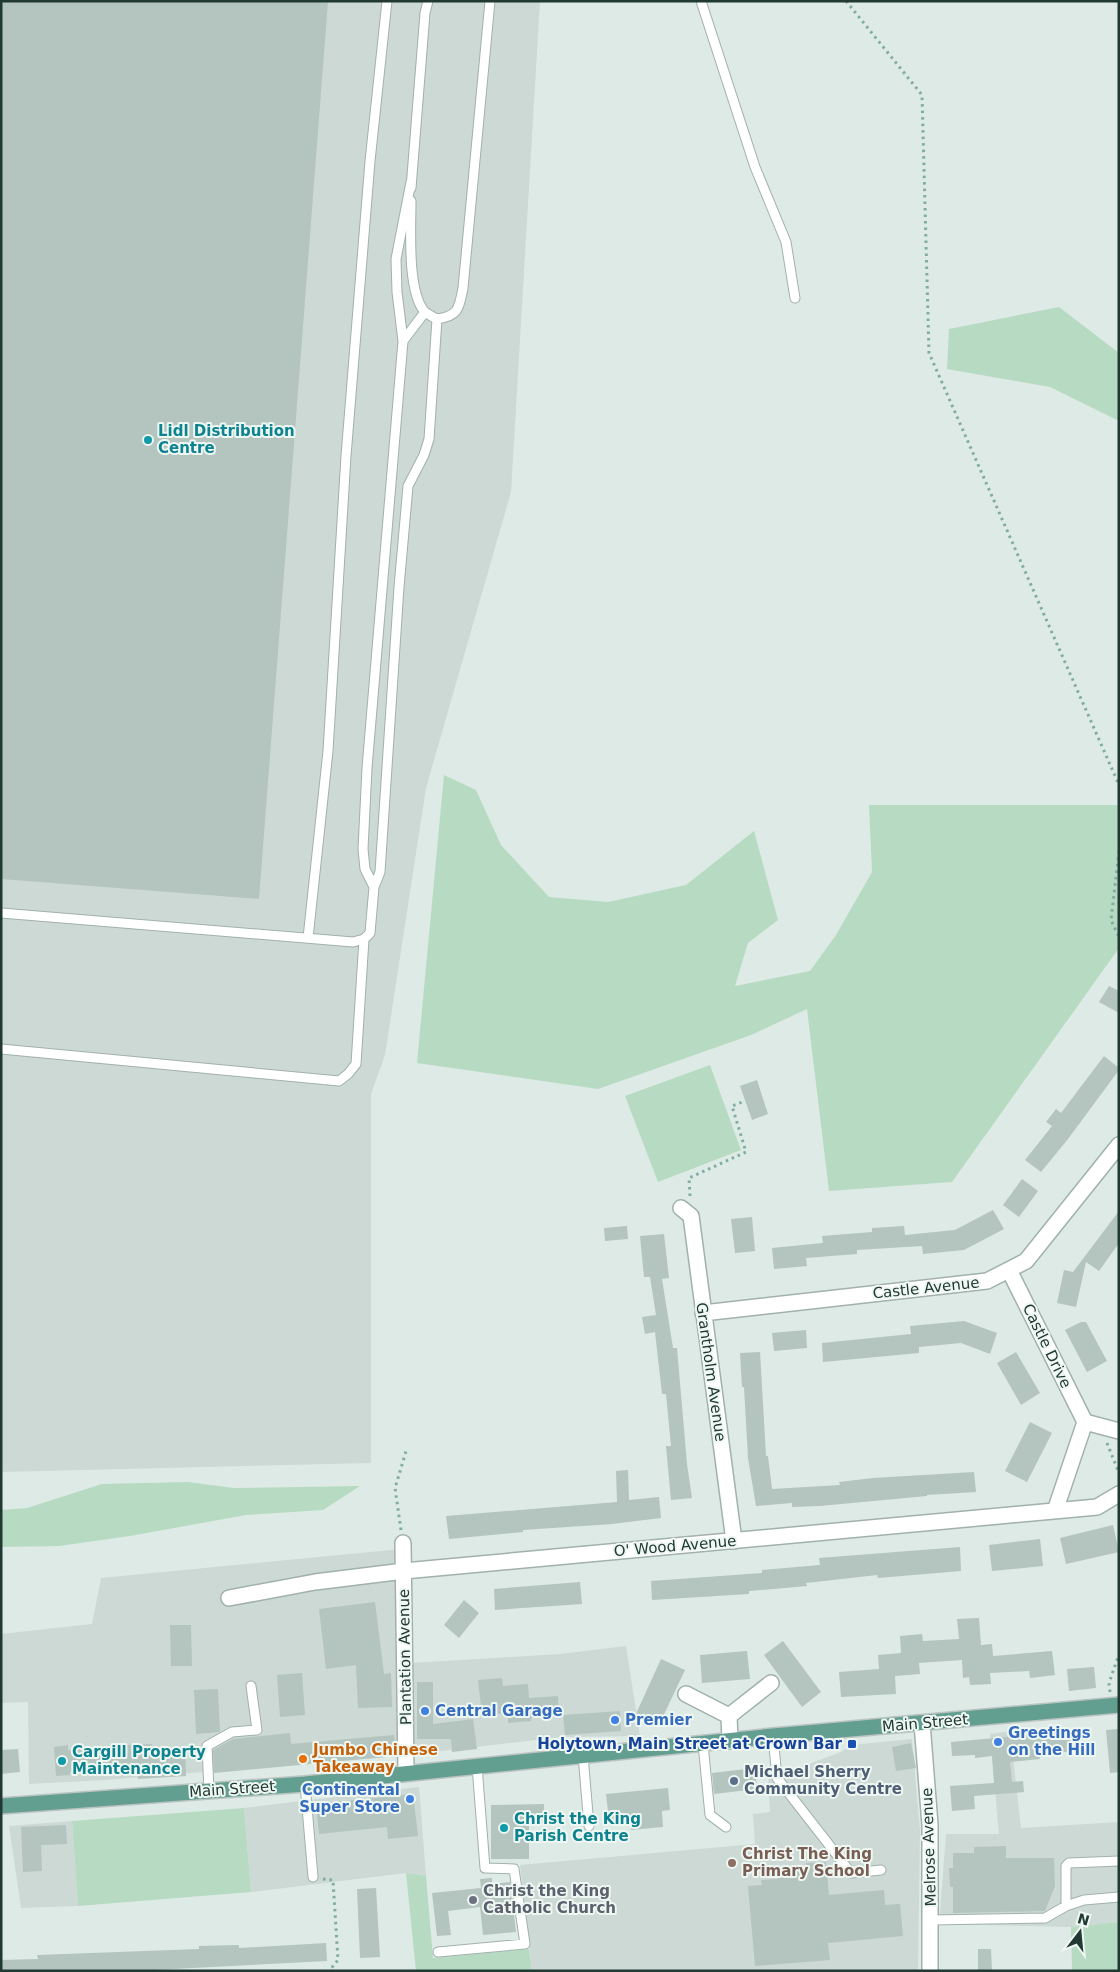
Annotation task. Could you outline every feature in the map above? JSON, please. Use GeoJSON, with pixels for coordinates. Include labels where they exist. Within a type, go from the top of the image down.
{"type":"FeatureCollection","features":[{"type":"Feature","properties":{"kind":"main road","name":"Main Street"},"geometry":{"type":"LineString","coordinates":[[1,1806],[305,1784],[730,1740],[1115,1706]]}},
{"type":"Feature","properties":{"kind":"street","name":"Castle Avenue"},"geometry":{"type":"LineString","coordinates":[[703,1313],[987,1281],[1026,1261],[1119,1145]]}},
{"type":"Feature","properties":{"kind":"street","name":"Grantholm Avenue"},"geometry":{"type":"LineString","coordinates":[[686,1212],[703,1313],[734,1541]]}},
{"type":"Feature","properties":{"kind":"street","name":"Castle Drive"},"geometry":{"type":"LineString","coordinates":[[1009,1270],[1085,1422]]}},
{"type":"Feature","properties":{"kind":"street"},"geometry":{"type":"LineString","coordinates":[[1055,1511],[1085,1422],[1119,1431]]}},
{"type":"Feature","properties":{"kind":"street","name":"O' Wood Avenue"},"geometry":{"type":"LineString","coordinates":[[229,1598],[315,1582],[404,1571],[1097,1507],[1119,1494]]}},
{"type":"Feature","properties":{"kind":"street","name":"Plantation Avenue"},"geometry":{"type":"LineString","coordinates":[[403,1543],[406,1773]]}},
{"type":"Feature","properties":{"kind":"street"},"geometry":{"type":"LineString","coordinates":[[729,1716],[771,1683]]}},
{"type":"Feature","properties":{"kind":"street"},"geometry":{"type":"LineString","coordinates":[[686,1694],[729,1716]]}},
{"type":"Feature","properties":{"kind":"street"},"geometry":{"type":"LineString","coordinates":[[729,1716],[730,1740]]}},
{"type":"Feature","properties":{"kind":"street","name":"Melrose Avenue"},"geometry":{"type":"LineString","coordinates":[[922,1723],[930,1825],[930,1971]]}},
{"type":"Feature","properties":{"kind":"lane"},"geometry":{"type":"LineString","coordinates":[[308,938],[328,751],[348,436],[370,161],[387,1]]}},
{"type":"Feature","properties":{"kind":"lane"},"geometry":{"type":"LineString","coordinates":[[424,1],[425,13]]}},
{"type":"Feature","properties":{"kind":"lane"},"geometry":{"type":"LineString","coordinates":[[428,1],[425,13],[411,182],[412,272],[417,298],[425,312],[437,320],[449,318],[455,313],[463,288],[490,1]]}},
{"type":"Feature","properties":{"kind":"lane"},"geometry":{"type":"LineString","coordinates":[[701,1],[755,167],[786,242],[795,298]]}},
{"type":"Feature","properties":{"kind":"lane"},"geometry":{"type":"LineString","coordinates":[[374,887],[366,869],[363,849],[367,777],[403,341],[397,292],[396,259],[411,182]]}},
{"type":"Feature","properties":{"kind":"lane"},"geometry":{"type":"LineString","coordinates":[[403,341],[425,312]]}},
{"type":"Feature","properties":{"kind":"lane"},"geometry":{"type":"LineString","coordinates":[[1,913],[353,942],[364,939],[370,933],[374,887],[380,872],[399,587],[408,486],[424,455],[429,438],[437,320]]}},
{"type":"Feature","properties":{"kind":"lane"},"geometry":{"type":"LineString","coordinates":[[1,1049],[339,1081],[356,1064],[364,939]]}},
{"type":"Feature","properties":{"kind":"lane"},"geometry":{"type":"LineString","coordinates":[[209,1791],[207,1746],[232,1732],[257,1730],[251,1686]]}},
{"type":"Feature","properties":{"kind":"lane"},"geometry":{"type":"LineString","coordinates":[[773,1736],[777,1778],[851,1873],[882,1870]]}},
{"type":"Feature","properties":{"kind":"lane"},"geometry":{"type":"LineString","coordinates":[[703,1744],[710,1815],[726,1827]]}},
{"type":"Feature","properties":{"kind":"lane"},"geometry":{"type":"LineString","coordinates":[[583,1756],[589,1826]]}},
{"type":"Feature","properties":{"kind":"lane"},"geometry":{"type":"LineString","coordinates":[[438,1952],[525,1944],[514,1869],[485,1868],[477,1766]]}},
{"type":"Feature","properties":{"kind":"lane"},"geometry":{"type":"LineString","coordinates":[[305,1784],[313,1877]]}},
{"type":"Feature","properties":{"kind":"lane"},"geometry":{"type":"LineString","coordinates":[[1066,1906],[1066,1866],[1069,1863],[1119,1861]]}},
{"type":"Feature","properties":{"kind":"lane"},"geometry":{"type":"LineString","coordinates":[[931,1920],[1045,1918],[1066,1906],[1084,1900],[1119,1897]]}},
{"type":"Feature","properties":{"kind":"path"},"geometry":{"type":"LineString","coordinates":[[846,1],[922,95],[929,353],[1119,785]]}},
{"type":"Feature","properties":{"kind":"path"},"geometry":{"type":"LineString","coordinates":[[1119,851],[1111,920],[1119,937]]}},
{"type":"Feature","properties":{"kind":"path"},"geometry":{"type":"LineString","coordinates":[[686,1212],[689,1178],[746,1152],[732,1106],[746,1101]]}},
{"type":"Feature","properties":{"kind":"path"},"geometry":{"type":"LineString","coordinates":[[1101,1426],[1119,1472]]}},
{"type":"Feature","properties":{"kind":"path"},"geometry":{"type":"LineString","coordinates":[[403,1543],[395,1488],[407,1448]]}},
{"type":"Feature","properties":{"kind":"path"},"geometry":{"type":"LineString","coordinates":[[1115,1706],[1109,1683],[1119,1654]]}},
{"type":"Feature","properties":{"kind":"path"},"geometry":{"type":"LineString","coordinates":[[313,1877],[333,1880],[338,1960],[329,1971]]}},
{"type":"Feature","properties":{"kind":"shaded area"},"geometry":{"type":"Polygon","coordinates":[[[1,1],[540,1],[511,492],[426,788],[385,1055],[371,1094],[371,1463],[1,1472],[1,1]]]}},
{"type":"Feature","properties":{"kind":"shaded area"},"geometry":{"type":"Polygon","coordinates":[[[412,1548],[411,1663],[560,1654],[626,1646],[640,1736],[561,1737],[399,1756],[104,1780],[29,1784],[28,1702],[1,1703],[1,1634],[92,1624],[101,1578],[412,1548]]]}},
{"type":"Feature","properties":{"kind":"shaded area"},"geometry":{"type":"Polygon","coordinates":[[[1010,1731],[1021,1828],[1119,1822],[1119,1922],[1071,1927],[939,1924],[946,1834],[999,1834],[990,1734],[1010,1731]]]}},
{"type":"Feature","properties":{"kind":"shaded area","name":"Christ The King Primary School"},"geometry":{"type":"Polygon","coordinates":[[[912,1739],[920,1831],[918,1971],[532,1971],[520,1865],[755,1844],[753,1814],[770,1812],[768,1779],[841,1752],[851,1745],[912,1739]]]}},
{"type":"Feature","properties":{"kind":"shaded area"},"geometry":{"type":"Polygon","coordinates":[[[419,1787],[426,1876],[406,1873],[251,1892],[244,1808],[419,1787]]]}},
{"type":"Feature","properties":{"kind":"shaded area"},"geometry":{"type":"Polygon","coordinates":[[[72,1821],[78,1906],[21,1908],[9,1826],[72,1821]]]}},
{"type":"Feature","properties":{"kind":"green space"},"geometry":{"type":"Polygon","coordinates":[[[1059,307],[1119,353],[1119,421],[1050,387],[947,369],[949,329],[1059,307]]]}},
{"type":"Feature","properties":{"kind":"green space"},"geometry":{"type":"Polygon","coordinates":[[[444,775],[476,790],[501,845],[549,897],[608,902],[686,885],[754,831],[778,920],[748,943],[735,986],[810,971],[836,935],[872,872],[869,805],[1119,805],[1119,948],[952,1182],[829,1191],[807,1009],[751,1035],[598,1089],[417,1063],[444,775]]]}},
{"type":"Feature","properties":{"kind":"green space"},"geometry":{"type":"Polygon","coordinates":[[[710,1065],[741,1150],[658,1182],[625,1096],[710,1065]]]}},
{"type":"Feature","properties":{"kind":"green space"},"geometry":{"type":"Polygon","coordinates":[[[188,1482],[234,1488],[360,1486],[323,1510],[246,1515],[130,1536],[59,1546],[1,1547],[1,1510],[27,1508],[102,1484],[188,1482]]]}},
{"type":"Feature","properties":{"kind":"green space"},"geometry":{"type":"Polygon","coordinates":[[[244,1808],[251,1892],[78,1906],[72,1821],[244,1808]]]}},
{"type":"Feature","properties":{"kind":"green space"},"geometry":{"type":"Polygon","coordinates":[[[406,1873],[426,1876],[433,1958],[529,1949],[532,1971],[416,1971],[406,1873]]]}},
{"type":"Feature","properties":{"kind":"green space"},"geometry":{"type":"Polygon","coordinates":[[[1119,1922],[1119,1971],[1072,1971],[1071,1927],[1119,1922]]]}},
{"type":"Feature","properties":{"kind":"building","name":"Lidl Distribution Centre"},"geometry":{"type":"Polygon","coordinates":[[[1,1],[328,1],[259,899],[1,879],[1,1]]]}},
{"type":"Feature","properties":{"kind":"building"},"geometry":{"type":"Polygon","coordinates":[[[1109,986],[1119,991],[1119,1013],[1099,1002],[1109,986]]]}},
{"type":"Feature","properties":{"kind":"building"},"geometry":{"type":"Polygon","coordinates":[[[1104,1056],[1119,1070],[1041,1172],[1025,1160],[1052,1126],[1046,1122],[1056,1109],[1061,1113],[1104,1056]]]}},
{"type":"Feature","properties":{"kind":"building"},"geometry":{"type":"Polygon","coordinates":[[[757,1080],[768,1114],[752,1120],[740,1086],[757,1080]]]}},
{"type":"Feature","properties":{"kind":"building"},"geometry":{"type":"Polygon","coordinates":[[[1022,1179],[1038,1191],[1019,1217],[1003,1205],[1022,1179]]]}},
{"type":"Feature","properties":{"kind":"building"},"geometry":{"type":"Polygon","coordinates":[[[993,1210],[1004,1229],[964,1250],[923,1254],[922,1246],[857,1250],[857,1254],[806,1258],[807,1266],[774,1269],[772,1248],[823,1243],[822,1236],[872,1232],[872,1228],[904,1226],[905,1235],[955,1230],[993,1210]]]}},
{"type":"Feature","properties":{"kind":"building"},"geometry":{"type":"Polygon","coordinates":[[[1119,1211],[1119,1243],[1099,1271],[1086,1262],[1076,1307],[1057,1303],[1064,1270],[1073,1272],[1119,1211]]]}},
{"type":"Feature","properties":{"kind":"building"},"geometry":{"type":"Polygon","coordinates":[[[752,1217],[755,1251],[735,1253],[731,1219],[752,1217]]]}},
{"type":"Feature","properties":{"kind":"building"},"geometry":{"type":"Polygon","coordinates":[[[627,1226],[628,1239],[605,1241],[604,1228],[627,1226]]]}},
{"type":"Feature","properties":{"kind":"building"},"geometry":{"type":"Polygon","coordinates":[[[664,1234],[669,1278],[662,1279],[673,1348],[677,1348],[687,1464],[692,1498],[671,1500],[666,1446],[671,1446],[666,1394],[662,1394],[655,1332],[645,1334],[642,1317],[656,1315],[650,1277],[644,1277],[640,1236],[664,1234]]]}},
{"type":"Feature","properties":{"kind":"building"},"geometry":{"type":"Polygon","coordinates":[[[964,1321],[997,1333],[990,1354],[961,1343],[919,1347],[919,1353],[823,1362],[822,1343],[911,1334],[910,1326],[964,1321]]]}},
{"type":"Feature","properties":{"kind":"building"},"geometry":{"type":"Polygon","coordinates":[[[1081,1322],[1086,1322],[1107,1361],[1087,1372],[1065,1330],[1081,1322]]]}},
{"type":"Feature","properties":{"kind":"building"},"geometry":{"type":"Polygon","coordinates":[[[806,1330],[807,1348],[774,1351],[772,1333],[806,1330]]]}},
{"type":"Feature","properties":{"kind":"building"},"geometry":{"type":"Polygon","coordinates":[[[760,1352],[766,1456],[768,1456],[772,1489],[840,1485],[839,1482],[873,1478],[974,1472],[976,1492],[820,1506],[792,1507],[792,1503],[756,1506],[748,1458],[740,1353],[760,1352]]]}},
{"type":"Feature","properties":{"kind":"building"},"geometry":{"type":"Polygon","coordinates":[[[1016,1352],[1040,1393],[1021,1405],[997,1363],[1016,1352]]]}},
{"type":"Feature","properties":{"kind":"building"},"geometry":{"type":"Polygon","coordinates":[[[1030,1422],[1052,1433],[1027,1482],[1005,1471],[1030,1422]]]}},
{"type":"Feature","properties":{"kind":"building"},"geometry":{"type":"Polygon","coordinates":[[[628,1470],[629,1500],[659,1497],[661,1518],[612,1524],[523,1530],[523,1532],[449,1539],[446,1516],[617,1502],[616,1471],[628,1470]]]}},
{"type":"Feature","properties":{"kind":"building"},"geometry":{"type":"Polygon","coordinates":[[[1113,1525],[1119,1552],[1066,1564],[1060,1538],[1113,1525]]]}},
{"type":"Feature","properties":{"kind":"building"},"geometry":{"type":"Polygon","coordinates":[[[1040,1539],[1043,1566],[992,1571],[989,1545],[1040,1539]]]}},
{"type":"Feature","properties":{"kind":"building"},"geometry":{"type":"Polygon","coordinates":[[[960,1547],[961,1571],[878,1578],[877,1575],[806,1583],[807,1586],[749,1591],[749,1594],[652,1600],[651,1581],[762,1573],[762,1570],[820,1565],[819,1558],[960,1547]]]}},
{"type":"Feature","properties":{"kind":"building"},"geometry":{"type":"Polygon","coordinates":[[[580,1582],[582,1604],[495,1610],[494,1589],[580,1582]]]}},
{"type":"Feature","properties":{"kind":"building"},"geometry":{"type":"Polygon","coordinates":[[[464,1600],[479,1613],[459,1638],[444,1625],[464,1600]]]}},
{"type":"Feature","properties":{"kind":"building"},"geometry":{"type":"Polygon","coordinates":[[[375,1602],[384,1674],[391,1673],[392,1707],[358,1708],[356,1665],[326,1669],[319,1609],[375,1602]]]}},
{"type":"Feature","properties":{"kind":"building"},"geometry":{"type":"Polygon","coordinates":[[[979,1618],[981,1645],[992,1644],[993,1656],[1052,1651],[1055,1675],[1030,1678],[1029,1671],[990,1673],[991,1684],[970,1685],[969,1677],[963,1678],[962,1660],[919,1663],[920,1674],[895,1676],[896,1694],[841,1697],[839,1672],[879,1669],[878,1655],[901,1653],[900,1636],[922,1634],[923,1641],[959,1639],[957,1619],[979,1618]]]}},
{"type":"Feature","properties":{"kind":"building"},"geometry":{"type":"Polygon","coordinates":[[[170,1625],[191,1625],[192,1666],[171,1666],[170,1625]]]}},
{"type":"Feature","properties":{"kind":"building"},"geometry":{"type":"Polygon","coordinates":[[[783,1641],[821,1692],[802,1707],[764,1655],[783,1641]]]}},
{"type":"Feature","properties":{"kind":"building"},"geometry":{"type":"Polygon","coordinates":[[[747,1651],[750,1679],[702,1683],[700,1655],[747,1651]]]}},
{"type":"Feature","properties":{"kind":"building"},"geometry":{"type":"Polygon","coordinates":[[[661,1659],[685,1670],[658,1727],[635,1716],[661,1659]]]}},
{"type":"Feature","properties":{"kind":"building"},"geometry":{"type":"Polygon","coordinates":[[[1094,1667],[1096,1688],[1069,1691],[1067,1669],[1094,1667]]]}},
{"type":"Feature","properties":{"kind":"building"},"geometry":{"type":"Polygon","coordinates":[[[302,1673],[305,1715],[280,1717],[277,1675],[302,1673]]]}},
{"type":"Feature","properties":{"kind":"building"},"geometry":{"type":"Polygon","coordinates":[[[502,1678],[503,1686],[528,1684],[529,1698],[558,1696],[559,1716],[531,1718],[531,1721],[508,1723],[508,1713],[482,1715],[478,1680],[502,1678]]]}},
{"type":"Feature","properties":{"kind":"building"},"geometry":{"type":"Polygon","coordinates":[[[417,1682],[433,1682],[433,1724],[473,1719],[477,1749],[452,1752],[451,1739],[417,1739],[417,1682]]]}},
{"type":"Feature","properties":{"kind":"building"},"geometry":{"type":"Polygon","coordinates":[[[218,1689],[220,1732],[196,1734],[194,1690],[218,1689]]]}},
{"type":"Feature","properties":{"kind":"building"},"geometry":{"type":"Polygon","coordinates":[[[620,1711],[621,1731],[565,1735],[563,1715],[620,1711]]]}},
{"type":"Feature","properties":{"kind":"building"},"geometry":{"type":"Polygon","coordinates":[[[1119,1729],[1119,1772],[1110,1773],[1106,1730],[1119,1729]]]}},
{"type":"Feature","properties":{"kind":"building"},"geometry":{"type":"Polygon","coordinates":[[[1074,1731],[1076,1751],[1039,1754],[1040,1759],[1010,1762],[1012,1782],[1023,1781],[1024,1792],[974,1796],[975,1809],[952,1811],[950,1786],[994,1783],[992,1756],[975,1758],[975,1755],[952,1756],[951,1742],[1074,1731]]]}},
{"type":"Feature","properties":{"kind":"building"},"geometry":{"type":"Polygon","coordinates":[[[290,1733],[291,1744],[394,1735],[396,1756],[214,1773],[213,1750],[233,1739],[290,1733]]]}},
{"type":"Feature","properties":{"kind":"building"},"geometry":{"type":"Polygon","coordinates":[[[911,1743],[916,1768],[896,1771],[892,1747],[911,1743]]]}},
{"type":"Feature","properties":{"kind":"building"},"geometry":{"type":"Polygon","coordinates":[[[152,1744],[152,1752],[185,1750],[186,1776],[138,1779],[137,1765],[70,1772],[70,1775],[56,1776],[54,1747],[68,1745],[68,1750],[152,1744]]]}},
{"type":"Feature","properties":{"kind":"building"},"geometry":{"type":"Polygon","coordinates":[[[18,1749],[20,1772],[1,1774],[1,1750],[18,1749]]]}},
{"type":"Feature","properties":{"kind":"building","name":"Michael Sherry Community Centre"},"geometry":{"type":"Polygon","coordinates":[[[755,1768],[757,1789],[714,1794],[712,1773],[755,1768]]]}},
{"type":"Feature","properties":{"kind":"building"},"geometry":{"type":"Polygon","coordinates":[[[668,1788],[670,1810],[662,1811],[663,1827],[631,1830],[630,1817],[609,1820],[606,1794],[668,1788]]]}},
{"type":"Feature","properties":{"kind":"building"},"geometry":{"type":"Polygon","coordinates":[[[413,1794],[418,1836],[388,1839],[387,1827],[319,1834],[316,1804],[413,1794]]]}},
{"type":"Feature","properties":{"kind":"building","name":"Christ the King Parish Centre"},"geometry":{"type":"Polygon","coordinates":[[[544,1804],[544,1823],[529,1823],[529,1859],[491,1859],[491,1805],[544,1804]]]}},
{"type":"Feature","properties":{"kind":"building"},"geometry":{"type":"Polygon","coordinates":[[[66,1825],[67,1844],[41,1845],[42,1871],[23,1872],[21,1827],[66,1825]]]}},
{"type":"Feature","properties":{"kind":"building"},"geometry":{"type":"Polygon","coordinates":[[[1006,1846],[1006,1858],[1054,1858],[1055,1886],[1045,1911],[953,1913],[953,1887],[950,1887],[949,1868],[953,1868],[953,1853],[974,1853],[974,1847],[1006,1846]]]}},
{"type":"Feature","properties":{"kind":"building"},"geometry":{"type":"Polygon","coordinates":[[[826,1862],[829,1895],[884,1890],[885,1905],[900,1904],[903,1936],[828,1943],[830,1960],[755,1966],[748,1886],[762,1885],[761,1880],[778,1879],[777,1875],[791,1874],[791,1869],[807,1868],[806,1863],[826,1862]]]}},
{"type":"Feature","properties":{"kind":"building","name":"Christ the King Catholic Church"},"geometry":{"type":"Polygon","coordinates":[[[492,1878],[492,1884],[510,1882],[516,1932],[483,1935],[480,1907],[448,1911],[451,1935],[437,1936],[432,1893],[481,1888],[480,1879],[492,1878]]]}},
{"type":"Feature","properties":{"kind":"building"},"geometry":{"type":"Polygon","coordinates":[[[376,1888],[380,1957],[360,1958],[357,1889],[376,1888]]]}},
{"type":"Feature","properties":{"kind":"building"},"geometry":{"type":"Polygon","coordinates":[[[326,1943],[327,1961],[134,1971],[1,1971],[1,1960],[38,1959],[37,1955],[199,1949],[199,1946],[239,1945],[239,1948],[326,1943]]]}},
{"type":"Feature","properties":{"kind":"building"},"geometry":{"type":"Polygon","coordinates":[[[978,1949],[991,1949],[992,1971],[978,1971],[978,1949]]]}},
{"type":"Feature","properties":{"kind":"place","name":"Lidl Distribution Centre"},"geometry":{"type":"Point","coordinates":[148,440]}},
{"type":"Feature","properties":{"kind":"place","name":"Central Garage"},"geometry":{"type":"Point","coordinates":[425,1711]}},
{"type":"Feature","properties":{"kind":"place","name":"Premier"},"geometry":{"type":"Point","coordinates":[615,1720]}},
{"type":"Feature","properties":{"kind":"place","name":"Greetings on the Hill"},"geometry":{"type":"Point","coordinates":[998,1742]}},
{"type":"Feature","properties":{"kind":"place","name":"Holytown, Main Street at Crown Bar"},"geometry":{"type":"Point","coordinates":[852,1744]}},
{"type":"Feature","properties":{"kind":"place","name":"Jumbo Chinese Takeaway"},"geometry":{"type":"Point","coordinates":[303,1759]}},
{"type":"Feature","properties":{"kind":"place","name":"Cargill Property Maintenance"},"geometry":{"type":"Point","coordinates":[62,1761]}},
{"type":"Feature","properties":{"kind":"place","name":"Michael Sherry Community Centre"},"geometry":{"type":"Point","coordinates":[734,1781]}},
{"type":"Feature","properties":{"kind":"place","name":"Continental Super Store"},"geometry":{"type":"Point","coordinates":[410,1799]}},
{"type":"Feature","properties":{"kind":"place","name":"Christ the King Parish Centre"},"geometry":{"type":"Point","coordinates":[504,1828]}},
{"type":"Feature","properties":{"kind":"place","name":"Christ The King Primary School"},"geometry":{"type":"Point","coordinates":[732,1863]}},
{"type":"Feature","properties":{"kind":"place","name":"Christ the King Catholic Church"},"geometry":{"type":"Point","coordinates":[473,1900]}}]}
